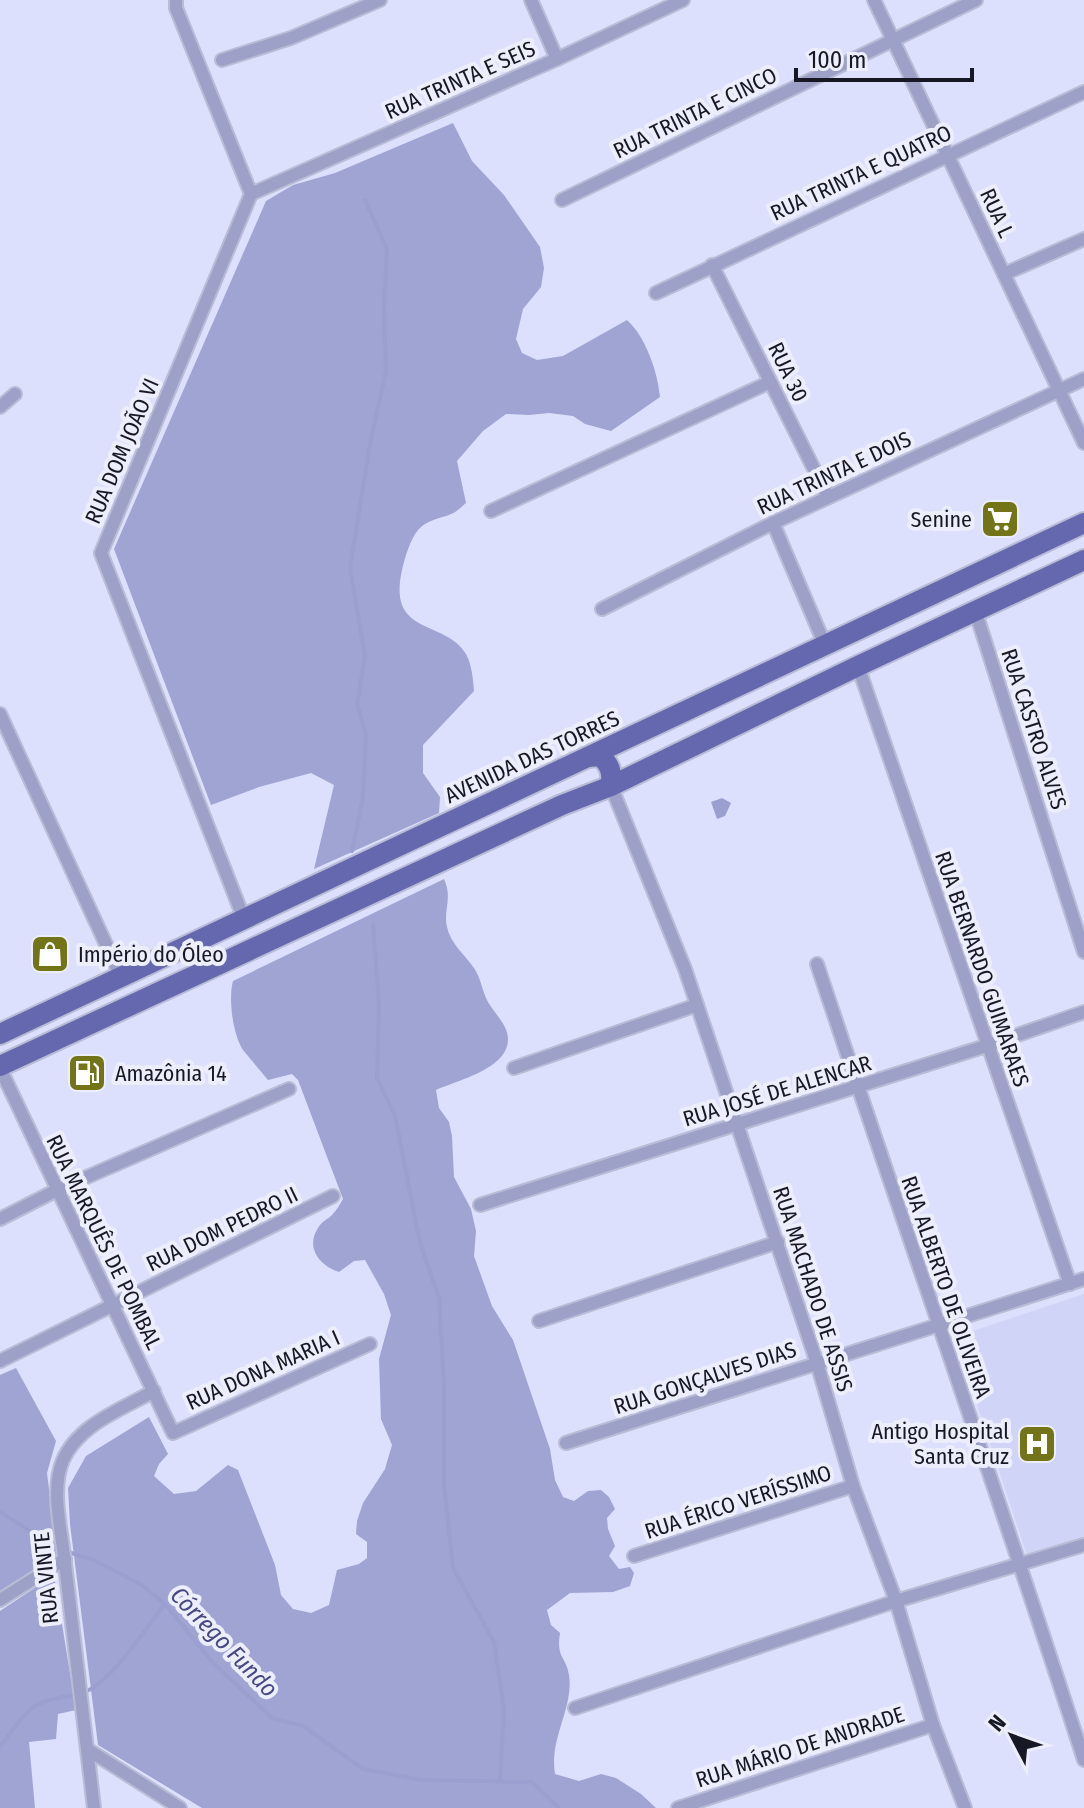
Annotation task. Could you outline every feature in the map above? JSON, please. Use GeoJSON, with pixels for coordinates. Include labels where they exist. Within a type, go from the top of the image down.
{"type":"FeatureCollection","features":[{"type":"Feature","properties":{"kind":"main road","name":"AVENIDA DAS TORRES"},"geometry":{"type":"LineString","coordinates":[[0,1034],[1084,523]]}},
{"type":"Feature","properties":{"kind":"main road"},"geometry":{"type":"LineString","coordinates":[[0,1067],[562,805],[611,786],[1084,560]]}},
{"type":"Feature","properties":{"kind":"main road"},"geometry":{"type":"LineString","coordinates":[[668,758],[659,754],[651,739],[661,726],[688,710]]}},
{"type":"Feature","properties":{"kind":"main road"},"geometry":{"type":"LineString","coordinates":[[588,757],[600,756],[606,762],[611,770],[611,786]]}},
{"type":"Feature","properties":{"kind":"street"},"geometry":{"type":"LineString","coordinates":[[176,0],[176,8],[251,194]]}},
{"type":"Feature","properties":{"kind":"street"},"geometry":{"type":"LineString","coordinates":[[222,60],[291,38],[380,0]]}},
{"type":"Feature","properties":{"kind":"street"},"geometry":{"type":"LineString","coordinates":[[531,0],[557,59]]}},
{"type":"Feature","properties":{"kind":"street","name":"RUA TRINTA E SEIS"},"geometry":{"type":"LineString","coordinates":[[251,194],[683,0]]}},
{"type":"Feature","properties":{"kind":"street","name":"RUA L"},"geometry":{"type":"LineString","coordinates":[[874,0],[1084,443]]}},
{"type":"Feature","properties":{"kind":"street","name":"RUA TRINTA E CINCO"},"geometry":{"type":"LineString","coordinates":[[562,200],[976,0]]}},
{"type":"Feature","properties":{"kind":"street","name":"RUA TRINTA E QUATRO"},"geometry":{"type":"LineString","coordinates":[[656,293],[1084,92]]}},
{"type":"Feature","properties":{"kind":"street","name":"RUA DOM JOÃO VI"},"geometry":{"type":"LineString","coordinates":[[244,919],[101,553],[251,194]]}},
{"type":"Feature","properties":{"kind":"street"},"geometry":{"type":"LineString","coordinates":[[1004,274],[1084,239]]}},
{"type":"Feature","properties":{"kind":"street","name":"RUA 30"},"geometry":{"type":"LineString","coordinates":[[712,265],[828,497]]}},
{"type":"Feature","properties":{"kind":"street","name":"RUA TRINTA E DOIS"},"geometry":{"type":"LineString","coordinates":[[602,609],[773,523],[1084,379]]}},
{"type":"Feature","properties":{"kind":"street"},"geometry":{"type":"LineString","coordinates":[[491,511],[770,382]]}},
{"type":"Feature","properties":{"kind":"street"},"geometry":{"type":"LineString","coordinates":[[0,407],[15,394]]}},
{"type":"Feature","properties":{"kind":"street"},"geometry":{"type":"LineString","coordinates":[[773,523],[825,645]]}},
{"type":"Feature","properties":{"kind":"street","name":"RUA CASTRO ALVES"},"geometry":{"type":"LineString","coordinates":[[975,610],[1084,952]]}},
{"type":"Feature","properties":{"kind":"street","name":"RUA BERNARDO GUIMARAES"},"geometry":{"type":"LineString","coordinates":[[858,666],[1070,1284]]}},
{"type":"Feature","properties":{"kind":"street"},"geometry":{"type":"LineString","coordinates":[[0,714],[121,977]]}},
{"type":"Feature","properties":{"kind":"street","name":"RUA MACHADO DE ASSIS"},"geometry":{"type":"LineString","coordinates":[[611,786],[697,1005],[778,1242],[853,1486],[896,1601],[933,1725],[965,1808]]}},
{"type":"Feature","properties":{"kind":"street","name":"RUA ALBERTO DE OLIVEIRA"},"geometry":{"type":"LineString","coordinates":[[817,964],[1021,1564],[1084,1760]]}},
{"type":"Feature","properties":{"kind":"street"},"geometry":{"type":"LineString","coordinates":[[514,1068],[697,1005]]}},
{"type":"Feature","properties":{"kind":"street","name":"RUA JOSÉ DE ALENCAR"},"geometry":{"type":"LineString","coordinates":[[480,1205],[858,1087],[1084,1012]]}},
{"type":"Feature","properties":{"kind":"street","name":"RUA MARQUÊS DE POMBAL"},"geometry":{"type":"LineString","coordinates":[[0,1067],[173,1433]]}},
{"type":"Feature","properties":{"kind":"street"},"geometry":{"type":"LineString","coordinates":[[0,1219],[57,1190],[289,1089]]}},
{"type":"Feature","properties":{"kind":"street","name":"RUA DOM PEDRO II"},"geometry":{"type":"LineString","coordinates":[[0,1361],[333,1196]]}},
{"type":"Feature","properties":{"kind":"street"},"geometry":{"type":"LineString","coordinates":[[539,1321],[778,1242]]}},
{"type":"Feature","properties":{"kind":"street","name":"RUA GONÇALVES DIAS"},"geometry":{"type":"LineString","coordinates":[[566,1443],[1084,1279]]}},
{"type":"Feature","properties":{"kind":"street","name":"RUA DONA MARIA I"},"geometry":{"type":"LineString","coordinates":[[173,1433],[370,1344]]}},
{"type":"Feature","properties":{"kind":"street","name":"RUA VINTE"},"geometry":{"type":"LineString","coordinates":[[94,1808],[61,1531],[59,1474],[63,1459],[76,1439],[90,1427],[154,1391]]}},
{"type":"Feature","properties":{"kind":"street","name":"RUA ÉRICO VERÍSSIMO"},"geometry":{"type":"LineString","coordinates":[[634,1556],[853,1486]]}},
{"type":"Feature","properties":{"kind":"street"},"geometry":{"type":"LineString","coordinates":[[575,1708],[896,1601],[1084,1545]]}},
{"type":"Feature","properties":{"kind":"street"},"geometry":{"type":"LineString","coordinates":[[0,1600],[64,1556]]}},
{"type":"Feature","properties":{"kind":"street","name":"RUA MÁRIO DE ANDRADE"},"geometry":{"type":"LineString","coordinates":[[678,1808],[933,1725]]}},
{"type":"Feature","properties":{"kind":"street"},"geometry":{"type":"LineString","coordinates":[[87,1749],[180,1808]]}},
{"type":"Feature","properties":{"kind":"shaded area"},"geometry":{"type":"Polygon","coordinates":[[[453,123],[472,161],[504,195],[540,247],[544,268],[541,287],[523,309],[516,339],[522,353],[537,360],[563,356],[627,320],[650,356],[660,397],[611,431],[585,424],[573,416],[506,414],[483,431],[457,461],[466,503],[418,530],[402,570],[400,591],[403,606],[410,617],[457,643],[466,654],[472,672],[474,691],[423,745],[423,773],[440,797],[439,813],[314,869],[334,785],[311,773],[259,787],[211,805],[114,549],[266,201],[293,185],[335,173],[453,123]]]}},
{"type":"Feature","properties":{"kind":"shaded area"},"geometry":{"type":"Polygon","coordinates":[[[722,798],[731,803],[725,816],[717,819],[711,802],[722,798]]]}},
{"type":"Feature","properties":{"kind":"shaded area"},"geometry":{"type":"Polygon","coordinates":[[[444,879],[448,892],[446,921],[449,933],[476,972],[508,1039],[506,1049],[491,1066],[436,1090],[439,1108],[449,1122],[452,1136],[454,1177],[471,1209],[476,1231],[474,1256],[492,1306],[513,1340],[550,1449],[555,1480],[563,1497],[574,1501],[588,1491],[601,1490],[609,1497],[615,1509],[607,1518],[608,1529],[615,1546],[609,1556],[619,1569],[630,1567],[634,1573],[630,1586],[613,1592],[570,1593],[547,1610],[551,1625],[560,1633],[560,1653],[566,1664],[570,1687],[555,1748],[555,1774],[579,1781],[601,1774],[616,1778],[656,1808],[202,1808],[98,1745],[68,1488],[86,1456],[149,1417],[168,1454],[154,1476],[174,1494],[196,1491],[228,1465],[238,1470],[275,1565],[281,1595],[293,1609],[311,1613],[329,1605],[337,1570],[359,1564],[367,1558],[367,1542],[356,1534],[357,1521],[363,1503],[385,1469],[392,1445],[381,1419],[379,1359],[391,1315],[384,1294],[365,1260],[354,1261],[339,1272],[316,1255],[314,1235],[343,1199],[298,1080],[292,1074],[268,1080],[243,1050],[232,1017],[231,997],[233,981],[444,879]]]}},
{"type":"Feature","properties":{"kind":"shaded area","name":"Antigo Hospital Santa Cruz"},"geometry":{"type":"Polygon","coordinates":[[[1084,1294],[1084,1540],[1028,1558],[956,1341],[958,1336],[1084,1294]]]}},
{"type":"Feature","properties":{"kind":"shaded area"},"geometry":{"type":"Polygon","coordinates":[[[16,1368],[56,1441],[47,1473],[57,1555],[0,1592],[0,1375],[16,1368]]]}},
{"type":"Feature","properties":{"kind":"shaded area"},"geometry":{"type":"Polygon","coordinates":[[[54,1575],[76,1710],[58,1714],[56,1739],[29,1742],[35,1808],[0,1808],[0,1611],[54,1575]]]}},
{"type":"Feature","properties":{"kind":"waterway"},"geometry":{"type":"LineString","coordinates":[[352,851],[363,797],[366,735],[357,704],[365,656],[350,568],[370,444],[386,371],[384,308],[387,249],[365,200]]}},
{"type":"Feature","properties":{"kind":"waterway"},"geometry":{"type":"LineString","coordinates":[[373,925],[379,1004],[377,1078],[395,1116],[420,1243],[439,1298],[444,1382],[444,1485],[453,1568],[494,1642],[504,1709],[500,1781]]}},
{"type":"Feature","properties":{"kind":"waterway","name":"Córrego Fundo"},"geometry":{"type":"LineString","coordinates":[[0,1512],[59,1549]]}},
{"type":"Feature","properties":{"kind":"waterway","name":"Córrego Fundo"},"geometry":{"type":"LineString","coordinates":[[68,1552],[94,1560],[142,1585],[165,1604],[213,1663],[272,1718],[303,1726],[363,1769],[422,1780],[532,1782],[559,1808]]}},
{"type":"Feature","properties":{"kind":"waterway"},"geometry":{"type":"LineString","coordinates":[[0,1746],[32,1708],[90,1690],[107,1677],[165,1604]]}},
{"type":"Feature","properties":{"kind":"place","name":"Senine"},"geometry":{"type":"Point","coordinates":[1000,519]}},
{"type":"Feature","properties":{"kind":"place","name":"Império do Óleo"},"geometry":{"type":"Point","coordinates":[50,954]}},
{"type":"Feature","properties":{"kind":"place","name":"Amazônia 14"},"geometry":{"type":"Point","coordinates":[87,1073]}},
{"type":"Feature","properties":{"kind":"place","name":"Antigo Hospital Santa Cruz"},"geometry":{"type":"Point","coordinates":[1037,1444]}}]}
